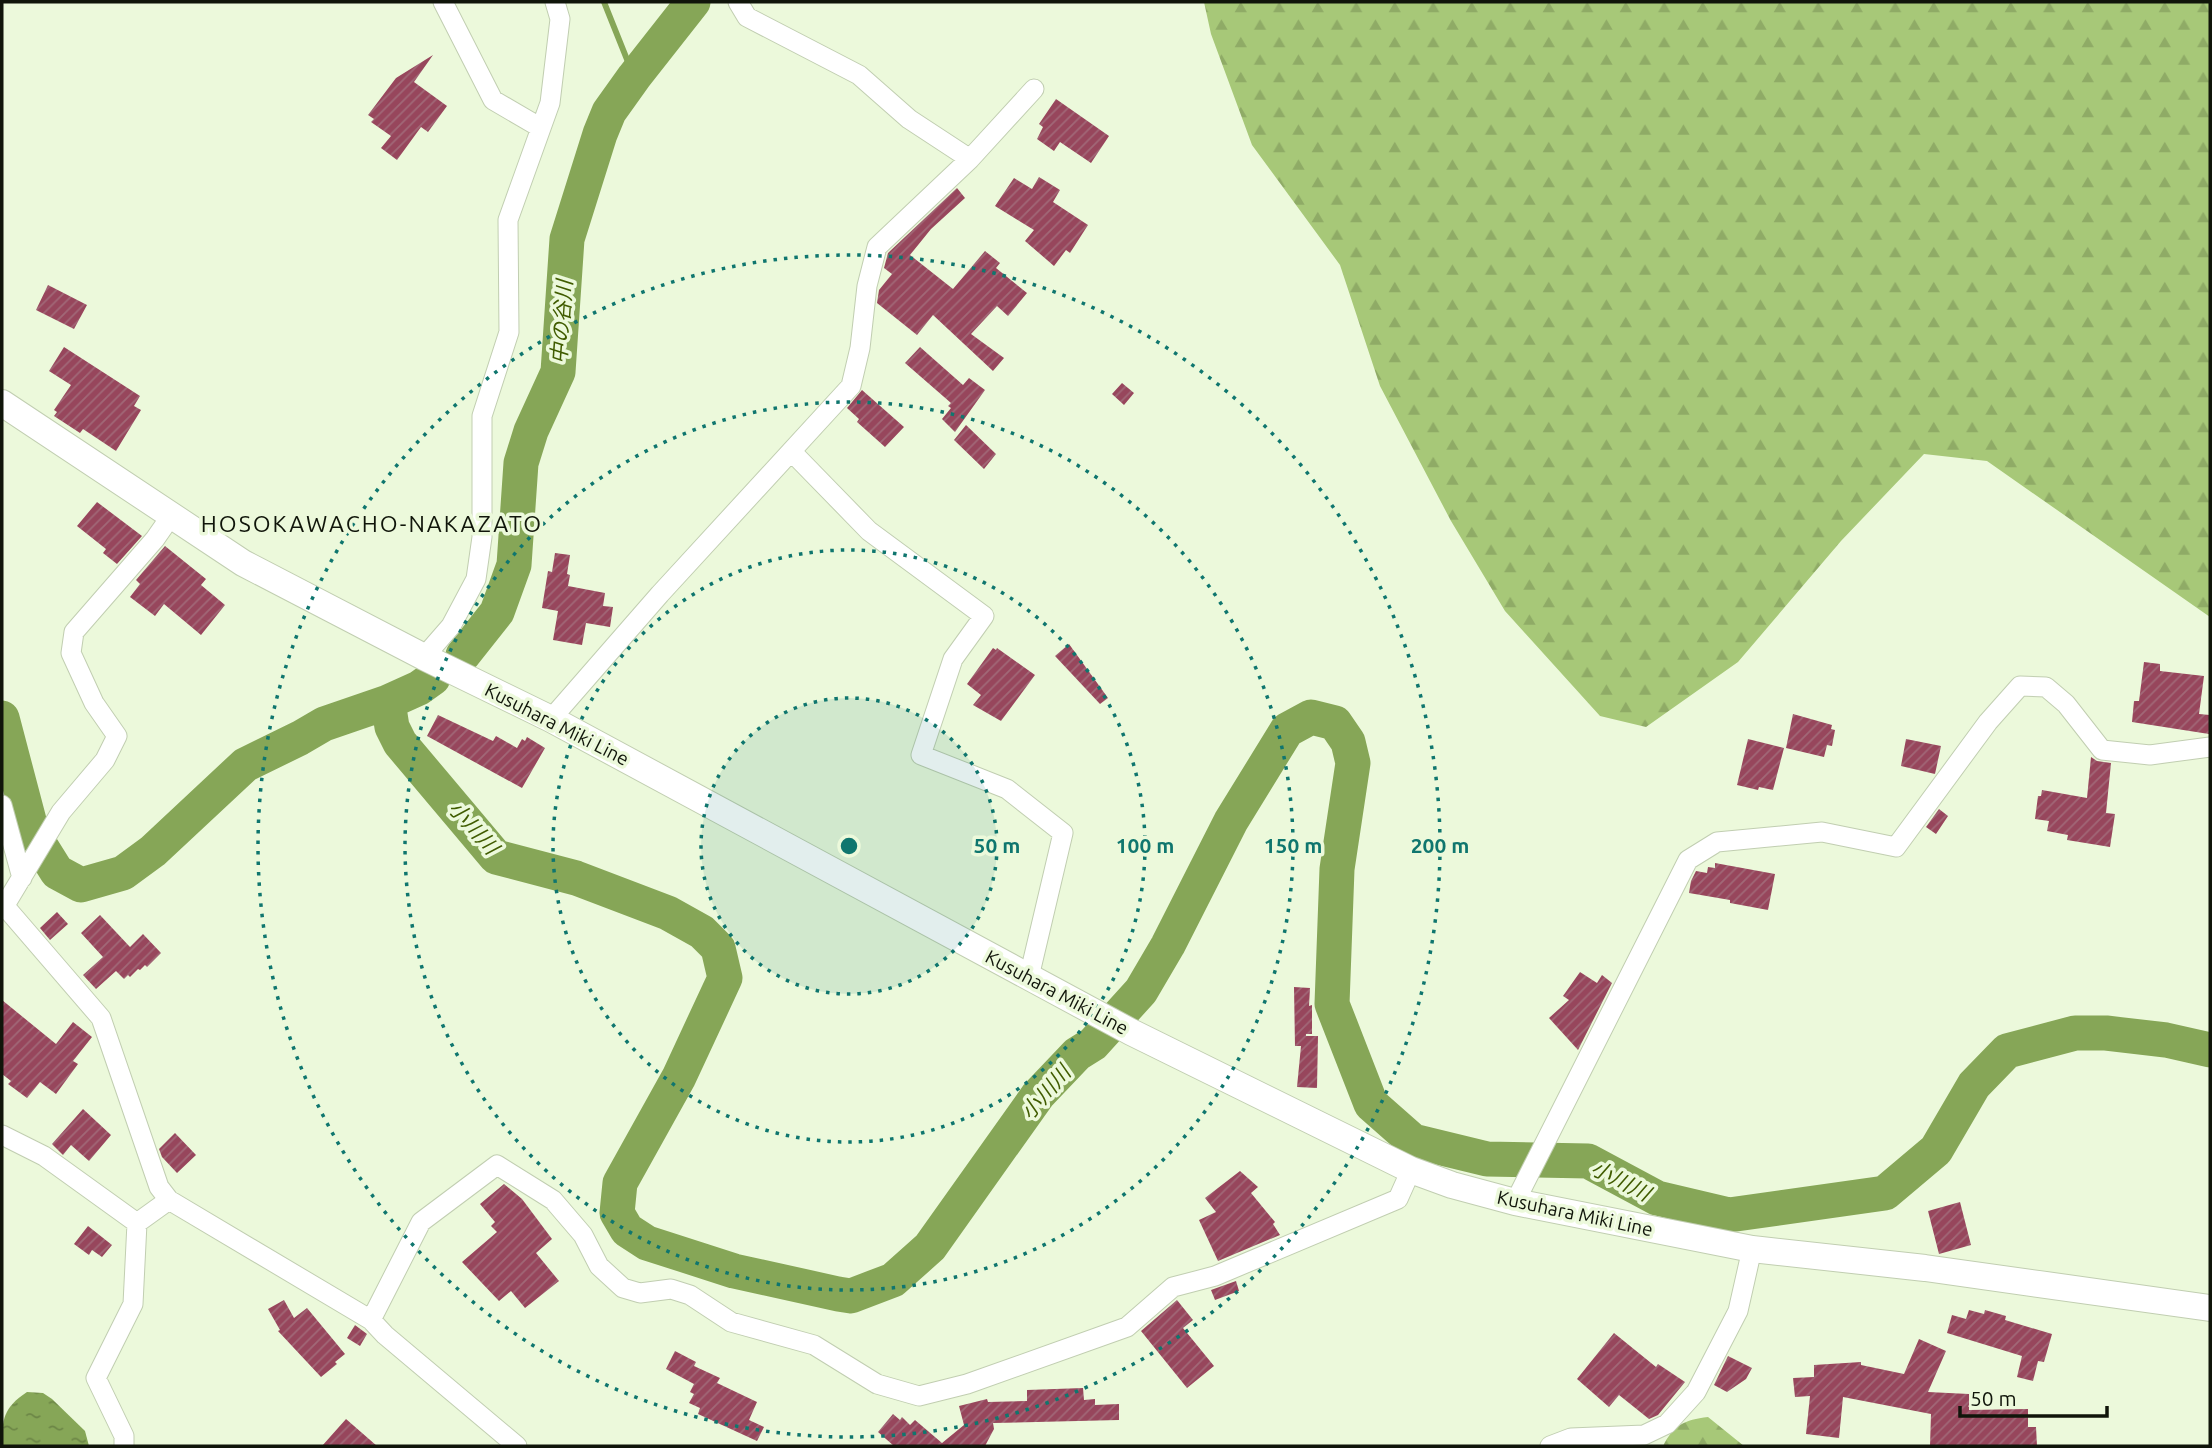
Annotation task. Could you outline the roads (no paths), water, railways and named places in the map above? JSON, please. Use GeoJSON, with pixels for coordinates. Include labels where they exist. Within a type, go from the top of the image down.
{"type":"FeatureCollection","features":[{"type":"Feature","properties":{"kind":"main road","name":"Kusuhara Miki Line"},"geometry":{"type":"LineString","coordinates":[[2,402],[243,563],[551,719],[1131,1032],[1411,1170],[1452,1185],[1515,1202],[1752,1249],[1925,1268],[2210,1308]]}},
{"type":"Feature","properties":{"kind":"street"},"geometry":{"type":"LineString","coordinates":[[443,2],[493,100],[541,128]]}},
{"type":"Feature","properties":{"kind":"street"},"geometry":{"type":"LineString","coordinates":[[424,657],[451,626],[476,579],[482,537],[482,416],[509,332],[508,220],[550,103],[560,19],[555,2]]}},
{"type":"Feature","properties":{"kind":"street"},"geometry":{"type":"LineString","coordinates":[[738,2],[747,16],[859,75],[909,119],[970,159]]}},
{"type":"Feature","properties":{"kind":"street"},"geometry":{"type":"LineString","coordinates":[[551,719],[660,594],[851,386],[860,348],[867,286],[877,247],[970,159],[1034,89]]}},
{"type":"Feature","properties":{"kind":"street"},"geometry":{"type":"LineString","coordinates":[[792,452],[869,531],[984,616],[953,659],[921,755],[1007,789],[1063,832],[1028,977]]}},
{"type":"Feature","properties":{"kind":"street"},"geometry":{"type":"LineString","coordinates":[[171,516],[74,632],[71,653],[94,703],[117,736],[105,760],[61,811],[22,878],[3,904],[101,1018],[159,1187],[169,1200],[371,1320],[385,1335],[516,1446]]}},
{"type":"Feature","properties":{"kind":"street"},"geometry":{"type":"LineString","coordinates":[[1515,1202],[1688,860],[1717,842],[1822,832],[1896,847],[1988,722],[2020,685],[2046,687],[2066,704],[2102,750],[2150,755],[2210,747]]}},
{"type":"Feature","properties":{"kind":"street"},"geometry":{"type":"LineString","coordinates":[[2,805],[22,878]]}},
{"type":"Feature","properties":{"kind":"street"},"geometry":{"type":"LineString","coordinates":[[2,1135],[44,1156],[136,1223]]}},
{"type":"Feature","properties":{"kind":"street"},"geometry":{"type":"LineString","coordinates":[[371,1320],[421,1222],[497,1165],[554,1200],[583,1235],[599,1266],[624,1288],[640,1293],[671,1289],[690,1295],[731,1322],[814,1345],[877,1384],[919,1396],[967,1384],[1127,1327],[1173,1287],[1215,1276],[1398,1199],[1411,1170]]}},
{"type":"Feature","properties":{"kind":"street"},"geometry":{"type":"LineString","coordinates":[[136,1223],[169,1200]]}},
{"type":"Feature","properties":{"kind":"street"},"geometry":{"type":"LineString","coordinates":[[124,1446],[124,1436],[96,1377],[133,1304],[136,1223]]}},
{"type":"Feature","properties":{"kind":"street"},"geometry":{"type":"LineString","coordinates":[[1550,1446],[1571,1438],[1644,1435],[1667,1424],[1696,1392],[1738,1311],[1752,1249]]}},
{"type":"Feature","properties":{"kind":"water"},"geometry":{"type":"Polygon","coordinates":[[[27,1392],[43,1393],[52,1399],[85,1431],[89,1446],[2,1446],[6,1415],[13,1403],[27,1392]]]}},
{"type":"Feature","properties":{"kind":"waterway"},"geometry":{"type":"LineString","coordinates":[[604,2],[634,77]]}},
{"type":"Feature","properties":{"kind":"waterway","name":"中の谷川"},"geometry":{"type":"LineString","coordinates":[[463,655],[497,612],[514,565],[521,463],[531,431],[558,372],[567,239],[600,134],[609,112],[693,2]]}},
{"type":"Feature","properties":{"kind":"waterway","name":"中の谷川"},"geometry":{"type":"LineString","coordinates":[[388,702],[419,688],[433,678]]}},
{"type":"Feature","properties":{"kind":"waterway","name":"小川川"},"geometry":{"type":"LineString","coordinates":[[2,718],[32,832],[57,872],[81,885],[123,873],[153,851],[245,765],[324,724],[388,702],[392,727],[400,743],[496,857],[576,878],[668,913],[702,932],[718,948],[725,978],[679,1077],[620,1183],[617,1213],[627,1230],[647,1243],[734,1271],[851,1296],[893,1280],[930,1247],[1038,1095],[1077,1054],[1093,1044],[1141,991],[1168,945],[1231,821],[1287,730],[1311,717],[1335,723],[1348,742],[1353,763],[1337,869],[1332,1004],[1371,1104],[1413,1141],[1487,1159],[1588,1161],[1657,1198],[1729,1215],[1885,1193],[1936,1150],[1974,1085],[2007,1051],[2075,1033],[2106,1033],[2166,1040],[2210,1050]]}},
{"type":"Feature","properties":{"kind":"district","name":"HOSOKAWACHO-NAKAZATO"},"geometry":{"type":"Point","coordinates":[372,523]}}]}
